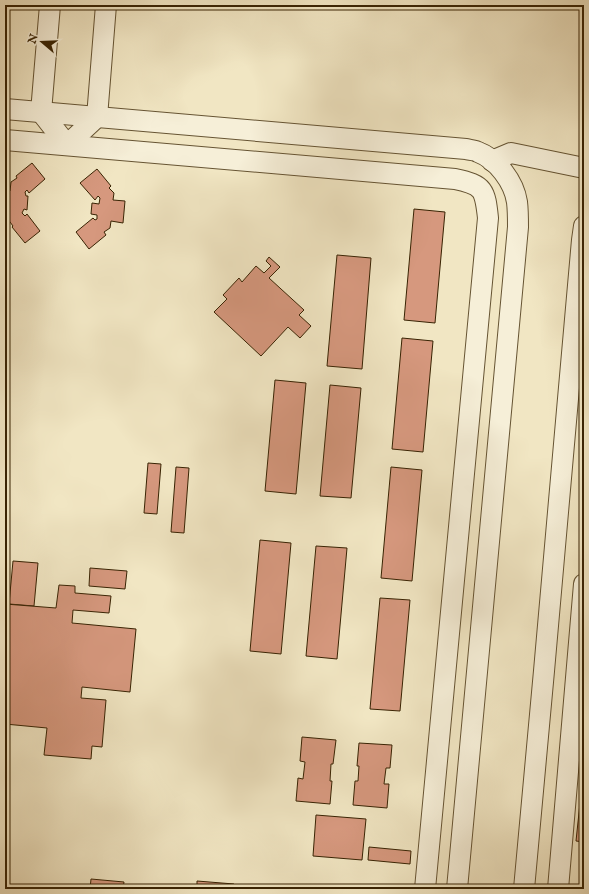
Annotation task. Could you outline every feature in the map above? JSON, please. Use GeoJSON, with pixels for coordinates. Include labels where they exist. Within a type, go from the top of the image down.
{"type":"FeatureCollection","features":[{"type":"Feature","properties":{"kind":"street"},"geometry":{"type":"LineString","coordinates":[[50,5],[41,112],[67,145]]}},
{"type":"Feature","properties":{"kind":"street"},"geometry":{"type":"LineString","coordinates":[[67,145],[97,117],[106,5]]}},
{"type":"Feature","properties":{"kind":"street"},"geometry":{"type":"LineString","coordinates":[[5,109],[466,149],[478,152],[490,158],[513,188],[516,201],[518,227],[457,889]]}},
{"type":"Feature","properties":{"kind":"street"},"geometry":{"type":"LineString","coordinates":[[5,140],[455,179],[469,182],[479,187],[486,198],[488,218],[425,888],[453,889]]}},
{"type":"Feature","properties":{"kind":"street"},"geometry":{"type":"LineString","coordinates":[[355,171],[358,140]]}},
{"type":"Feature","properties":{"kind":"street"},"geometry":{"type":"LineString","coordinates":[[492,161],[511,153],[584,168]]}},
{"type":"Feature","properties":{"kind":"street"},"geometry":{"type":"LineString","coordinates":[[524,889],[544,671],[576,406],[582,240],[584,226]]}},
{"type":"Feature","properties":{"kind":"street"},"geometry":{"type":"LineString","coordinates":[[558,889],[584,584]]}},
{"type":"Feature","properties":{"kind":"street"},"geometry":{"type":"LineString","coordinates":[[544,671],[576,674]]}},
{"type":"Feature","properties":{"kind":"building"},"geometry":{"type":"Polygon","coordinates":[[[32,163],[45,179],[29,193],[27,190],[25,192],[26,196],[28,196],[27,210],[24,209],[22,213],[25,216],[27,214],[40,231],[25,243],[12,227],[13,226],[7,218],[8,212],[5,212],[5,190],[10,191],[11,182],[32,163]]]}},
{"type":"Feature","properties":{"kind":"building"},"geometry":{"type":"Polygon","coordinates":[[[97,169],[111,186],[109,188],[114,193],[113,200],[125,201],[123,223],[111,221],[110,228],[104,232],[106,235],[89,249],[76,232],[93,218],[95,220],[97,219],[97,215],[91,214],[92,203],[99,204],[100,198],[98,196],[95,200],[80,183],[97,169]]]}},
{"type":"Feature","properties":{"kind":"building"},"geometry":{"type":"Polygon","coordinates":[[[414,209],[445,212],[435,323],[404,320],[414,209]]]}},
{"type":"Feature","properties":{"kind":"building"},"geometry":{"type":"Polygon","coordinates":[[[337,255],[371,258],[362,369],[327,366],[337,255]]]}},
{"type":"Feature","properties":{"kind":"building"},"geometry":{"type":"Polygon","coordinates":[[[269,257],[280,267],[269,278],[304,310],[299,315],[311,326],[300,338],[288,327],[261,356],[214,312],[227,299],[223,295],[239,278],[242,282],[256,266],[264,273],[271,266],[266,261],[269,257]]]}},
{"type":"Feature","properties":{"kind":"building"},"geometry":{"type":"Polygon","coordinates":[[[402,338],[433,341],[423,452],[392,449],[402,338]]]}},
{"type":"Feature","properties":{"kind":"building"},"geometry":{"type":"Polygon","coordinates":[[[275,380],[306,383],[296,494],[265,491],[275,380]]]}},
{"type":"Feature","properties":{"kind":"building"},"geometry":{"type":"Polygon","coordinates":[[[330,385],[361,388],[351,498],[320,496],[330,385]]]}},
{"type":"Feature","properties":{"kind":"building"},"geometry":{"type":"Polygon","coordinates":[[[148,463],[161,464],[157,514],[144,513],[148,463]]]}},
{"type":"Feature","properties":{"kind":"building"},"geometry":{"type":"Polygon","coordinates":[[[176,467],[189,468],[184,533],[171,532],[176,467]]]}},
{"type":"Feature","properties":{"kind":"building"},"geometry":{"type":"Polygon","coordinates":[[[391,467],[422,470],[412,581],[381,578],[391,467]]]}},
{"type":"Feature","properties":{"kind":"building"},"geometry":{"type":"Polygon","coordinates":[[[260,540],[291,543],[281,654],[250,651],[260,540]]]}},
{"type":"Feature","properties":{"kind":"building"},"geometry":{"type":"Polygon","coordinates":[[[316,546],[347,548],[337,659],[306,656],[316,546]]]}},
{"type":"Feature","properties":{"kind":"building"},"geometry":{"type":"Polygon","coordinates":[[[13,561],[38,563],[34,606],[9,604],[13,561]]]}},
{"type":"Feature","properties":{"kind":"building"},"geometry":{"type":"Polygon","coordinates":[[[90,568],[127,571],[125,589],[89,586],[90,568]]]}},
{"type":"Feature","properties":{"kind":"building"},"geometry":{"type":"Polygon","coordinates":[[[59,585],[75,586],[75,593],[111,596],[109,613],[73,610],[72,623],[136,629],[130,692],[82,687],[81,698],[106,700],[102,747],[92,746],[91,759],[44,755],[47,728],[5,724],[5,604],[56,608],[59,585]]]}},
{"type":"Feature","properties":{"kind":"building"},"geometry":{"type":"Polygon","coordinates":[[[380,598],[410,600],[400,711],[370,709],[380,598]]]}},
{"type":"Feature","properties":{"kind":"building"},"geometry":{"type":"Polygon","coordinates":[[[302,737],[336,740],[333,764],[331,764],[330,781],[332,781],[330,804],[296,801],[298,778],[303,779],[305,762],[300,761],[302,737]]]}},
{"type":"Feature","properties":{"kind":"building"},"geometry":{"type":"Polygon","coordinates":[[[359,743],[392,745],[390,768],[386,768],[384,784],[389,784],[387,808],[353,805],[355,781],[358,781],[359,766],[357,766],[359,743]]]}},
{"type":"Feature","properties":{"kind":"building"},"geometry":{"type":"Polygon","coordinates":[[[582,784],[584,784],[584,842],[576,841],[582,784]]]}},
{"type":"Feature","properties":{"kind":"building"},"geometry":{"type":"Polygon","coordinates":[[[316,815],[366,819],[362,860],[313,856],[316,815]]]}},
{"type":"Feature","properties":{"kind":"building"},"geometry":{"type":"Polygon","coordinates":[[[369,847],[411,851],[410,864],[368,860],[369,847]]]}},
{"type":"Feature","properties":{"kind":"building"},"geometry":{"type":"Polygon","coordinates":[[[91,879],[124,882],[123,889],[90,889],[91,879]]]}},
{"type":"Feature","properties":{"kind":"building"},"geometry":{"type":"Polygon","coordinates":[[[197,881],[234,884],[233,889],[197,889],[197,881]]]}},
{"type":"Feature","properties":{"kind":"building"},"geometry":{"type":"Polygon","coordinates":[[[12,885],[42,887],[42,889],[11,889],[12,885]]]}}]}
